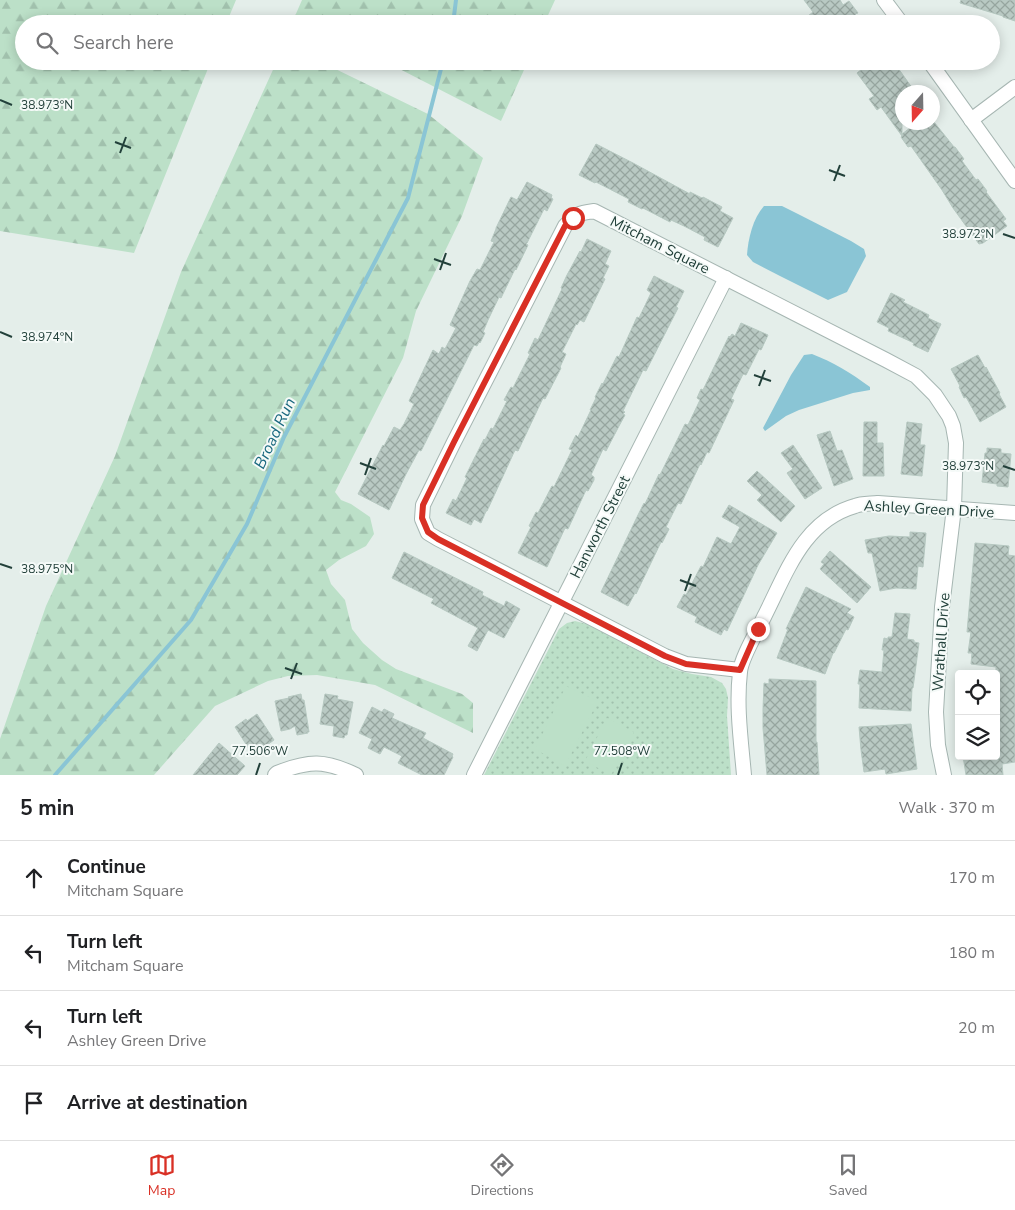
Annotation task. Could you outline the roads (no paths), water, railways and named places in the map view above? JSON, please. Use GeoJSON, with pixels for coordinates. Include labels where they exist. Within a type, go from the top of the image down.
{"type":"FeatureCollection","features":[{"type":"Feature","properties":{"kind":"street"},"geometry":{"type":"LineString","coordinates":[[884,0],[895,15]]}},
{"type":"Feature","properties":{"kind":"street"},"geometry":{"type":"LineString","coordinates":[[935,70],[1015,181]]}},
{"type":"Feature","properties":{"kind":"street"},"geometry":{"type":"LineString","coordinates":[[971,120],[1015,87]]}},
{"type":"Feature","properties":{"kind":"street","name":"Mitcham Square"},"geometry":{"type":"LineString","coordinates":[[740,670],[686,664],[665,656],[438,539],[428,532],[422,518],[423,505],[454,442],[565,226],[573,218],[580,213],[594,212],[916,376],[935,395],[949,416],[953,426],[956,443],[954,508]]}},
{"type":"Feature","properties":{"kind":"street","name":"Hanworth Street"},"geometry":{"type":"LineString","coordinates":[[474,775],[726,278]]}},
{"type":"Feature","properties":{"kind":"street","name":"Ashley Green Drive"},"geometry":{"type":"LineString","coordinates":[[744,775],[738,703],[740,670],[800,547],[818,526],[832,515],[856,505],[878,504],[1015,513]]}},
{"type":"Feature","properties":{"kind":"street","name":"Wrathall Drive"},"geometry":{"type":"LineString","coordinates":[[944,775],[938,744],[936,712],[942,607],[954,508]]}},
{"type":"Feature","properties":{"kind":"street"},"geometry":{"type":"LineString","coordinates":[[275,775],[294,766],[307,763],[339,767],[356,775]]}},
{"type":"Feature","properties":{"kind":"water"},"geometry":{"type":"Polygon","coordinates":[[[764,206],[782,206],[864,249],[866,256],[847,292],[828,300],[753,262],[747,255],[749,242],[754,223],[764,206]]]}},
{"type":"Feature","properties":{"kind":"water"},"geometry":{"type":"Polygon","coordinates":[[[812,354],[849,373],[870,387],[870,390],[853,393],[799,410],[786,416],[765,431],[763,428],[791,375],[804,355],[812,354]]]}},
{"type":"Feature","properties":{"kind":"waterway","name":"Broad Run"},"geometry":{"type":"LineString","coordinates":[[454,15],[456,0]]}},
{"type":"Feature","properties":{"kind":"waterway","name":"Broad Run"},"geometry":{"type":"LineString","coordinates":[[55,775],[191,620],[247,524],[284,437],[408,198],[441,70]]}}]}
